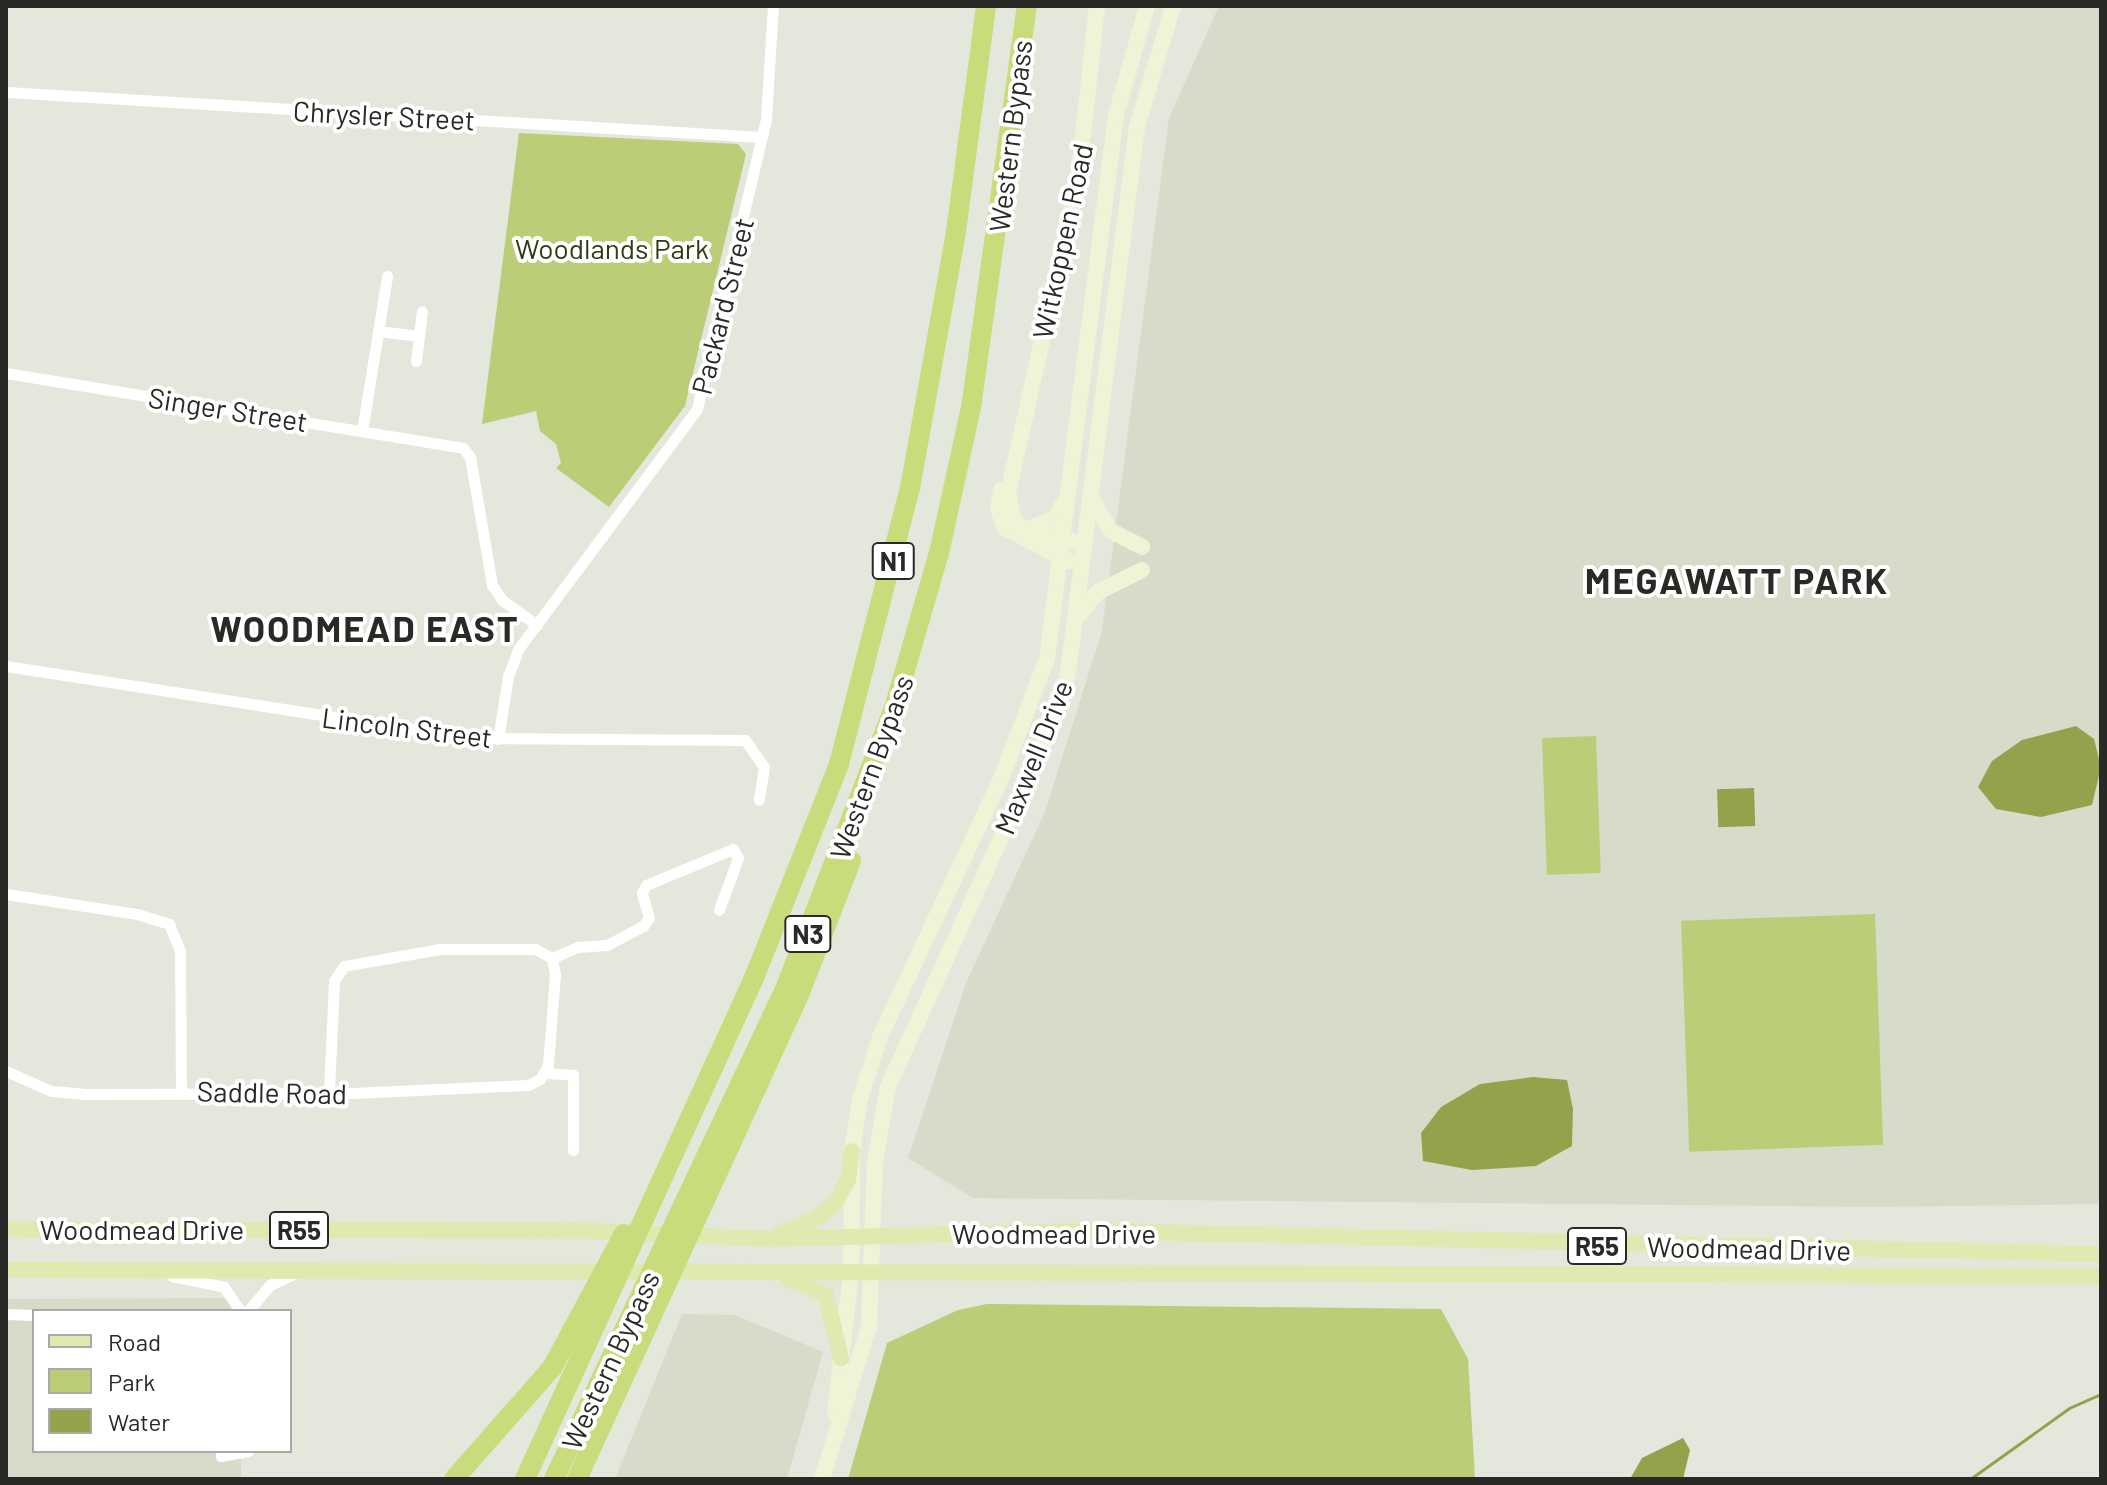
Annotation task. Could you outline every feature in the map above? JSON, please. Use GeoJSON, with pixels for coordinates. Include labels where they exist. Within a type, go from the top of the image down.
{"type":"FeatureCollection","features":[{"type":"Feature","properties":{"kind":"highway","name":"Western Bypass"},"geometry":{"type":"LineString","coordinates":[[525,1479],[594,1314],[792,887],[839,764],[872,649],[910,488],[955,239],[986,6]]}},
{"type":"Feature","properties":{"kind":"highway","name":"Western Bypass"},"geometry":{"type":"LineString","coordinates":[[554,1479],[639,1316],[690,1209],[785,989],[895,705],[939,553],[971,408],[1027,6]]}},
{"type":"Feature","properties":{"kind":"highway"},"geometry":{"type":"LineString","coordinates":[[454,1479],[524,1405],[594,1314]]}},
{"type":"Feature","properties":{"kind":"highway"},"geometry":{"type":"LineString","coordinates":[[577,1479],[639,1316]]}},
{"type":"Feature","properties":{"kind":"main road","name":"Witkoppen Road"},"geometry":{"type":"LineString","coordinates":[[1024,530],[1014,521],[1008,502],[1011,473],[1078,181],[1097,6]]}},
{"type":"Feature","properties":{"kind":"main road","name":"Maxwell Drive"},"geometry":{"type":"LineString","coordinates":[[833,1439],[851,1273],[852,1151],[860,1099],[880,1037],[1038,689],[1049,649],[1121,87],[1147,6]]}},
{"type":"Feature","properties":{"kind":"main road","name":"Maxwell Drive"},"geometry":{"type":"LineString","coordinates":[[822,1479],[869,1326],[874,1273],[875,1162],[888,1087],[908,1032],[1053,724],[1068,673],[1137,127],[1173,6]]}},
{"type":"Feature","properties":{"kind":"main road"},"geometry":{"type":"LineString","coordinates":[[1101,234],[1124,237]]}},
{"type":"Feature","properties":{"kind":"main road","name":"Witkoppen Road"},"geometry":{"type":"LineString","coordinates":[[1011,473],[998,498],[1002,522],[1021,540],[1061,559],[1082,564]]}},
{"type":"Feature","properties":{"kind":"main road"},"geometry":{"type":"LineString","coordinates":[[1024,530],[1056,517],[1070,490]]}},
{"type":"Feature","properties":{"kind":"main road"},"geometry":{"type":"LineString","coordinates":[[1091,495],[1111,531],[1142,547]]}},
{"type":"Feature","properties":{"kind":"main road"},"geometry":{"type":"LineString","coordinates":[[1024,530],[1086,543]]}},
{"type":"Feature","properties":{"kind":"main road"},"geometry":{"type":"LineString","coordinates":[[1076,618],[1098,592],[1142,570]]}},
{"type":"Feature","properties":{"kind":"main road"},"geometry":{"type":"LineString","coordinates":[[767,1239],[832,1207],[846,1185],[852,1151]]}},
{"type":"Feature","properties":{"kind":"main road","name":"Woodmead Drive"},"geometry":{"type":"LineString","coordinates":[[6,1229],[592,1231],[767,1239],[850,1235],[1153,1232],[2101,1254]]}},
{"type":"Feature","properties":{"kind":"main road","name":"Woodmead Drive"},"geometry":{"type":"LineString","coordinates":[[6,1270],[2101,1276]]}},
{"type":"Feature","properties":{"kind":"main road"},"geometry":{"type":"LineString","coordinates":[[763,1274],[808,1284],[826,1295],[841,1358]]}},
{"type":"Feature","properties":{"kind":"street","name":"Packard Street"},"geometry":{"type":"LineString","coordinates":[[498,739],[513,658],[697,409],[762,137],[773,6]]}},
{"type":"Feature","properties":{"kind":"street","name":"Chrysler Street"},"geometry":{"type":"LineString","coordinates":[[6,92],[762,137]]}},
{"type":"Feature","properties":{"kind":"street"},"geometry":{"type":"LineString","coordinates":[[362,431],[387,276]]}},
{"type":"Feature","properties":{"kind":"street"},"geometry":{"type":"LineString","coordinates":[[416,361],[422,311]]}},
{"type":"Feature","properties":{"kind":"street"},"geometry":{"type":"LineString","coordinates":[[378,331],[419,336]]}},
{"type":"Feature","properties":{"kind":"street","name":"Singer Street"},"geometry":{"type":"LineString","coordinates":[[6,373],[463,448],[470,457],[492,585],[502,600],[537,625]]}},
{"type":"Feature","properties":{"kind":"street","name":"Lincoln Street"},"geometry":{"type":"LineString","coordinates":[[6,666],[385,728],[498,739],[745,740],[764,767],[759,800]]}},
{"type":"Feature","properties":{"kind":"street"},"geometry":{"type":"LineString","coordinates":[[329,1092],[334,981],[344,966],[440,949],[539,950],[552,958],[607,945],[643,926],[649,918],[642,893],[646,885],[733,849],[738,858],[719,910]]}},
{"type":"Feature","properties":{"kind":"street"},"geometry":{"type":"LineString","coordinates":[[6,894],[169,924],[180,951],[181,1090]]}},
{"type":"Feature","properties":{"kind":"street"},"geometry":{"type":"LineString","coordinates":[[552,958],[555,975],[543,1076],[573,1075],[573,1150]]}},
{"type":"Feature","properties":{"kind":"street","name":"Saddle Road"},"geometry":{"type":"LineString","coordinates":[[6,1071],[66,1094],[181,1090],[329,1092],[524,1086],[543,1076]]}},
{"type":"Feature","properties":{"kind":"street"},"geometry":{"type":"LineString","coordinates":[[137,1271],[213,1282],[232,1294],[239,1309]]}},
{"type":"Feature","properties":{"kind":"street"},"geometry":{"type":"LineString","coordinates":[[250,1309],[270,1285],[306,1271]]}},
{"type":"Feature","properties":{"kind":"street"},"geometry":{"type":"LineString","coordinates":[[6,1314],[32,1315]]}},
{"type":"Feature","properties":{"kind":"shaded area"},"geometry":{"type":"Polygon","coordinates":[[[1219,6],[2101,6],[2101,1204],[1872,1207],[973,1198],[908,1158],[966,983],[1045,812],[1102,631],[1169,118],[1219,6]]]}},
{"type":"Feature","properties":{"kind":"shaded area"},"geometry":{"type":"Polygon","coordinates":[[[241,1298],[241,1309],[32,1309],[32,1453],[241,1453],[241,1479],[6,1479],[6,1299],[241,1298]]]}},
{"type":"Feature","properties":{"kind":"shaded area"},"geometry":{"type":"Polygon","coordinates":[[[682,1314],[735,1315],[823,1352],[787,1479],[615,1479],[682,1314]]]}},
{"type":"Feature","properties":{"kind":"green space","name":"Woodlands Park"},"geometry":{"type":"Polygon","coordinates":[[[519,133],[738,144],[746,154],[685,406],[609,507],[556,468],[561,463],[556,444],[540,431],[536,411],[482,424],[519,133]]]}},
{"type":"Feature","properties":{"kind":"green space"},"geometry":{"type":"Polygon","coordinates":[[[1596,736],[1601,873],[1547,875],[1542,738],[1596,736]]]}},
{"type":"Feature","properties":{"kind":"green space"},"geometry":{"type":"Polygon","coordinates":[[[1875,914],[1883,1145],[1689,1152],[1681,921],[1875,914]]]}},
{"type":"Feature","properties":{"kind":"green space"},"geometry":{"type":"Polygon","coordinates":[[[987,1304],[1441,1309],[1468,1359],[1475,1479],[848,1479],[887,1343],[958,1310],[987,1304]]]}},
{"type":"Feature","properties":{"kind":"water"},"geometry":{"type":"Polygon","coordinates":[[[2076,726],[2094,739],[2101,767],[2092,805],[2041,817],[1996,809],[1978,787],[1992,761],[2022,740],[2076,726]]]}},
{"type":"Feature","properties":{"kind":"water"},"geometry":{"type":"Polygon","coordinates":[[[1754,788],[1755,826],[1718,827],[1717,789],[1754,788]]]}},
{"type":"Feature","properties":{"kind":"water"},"geometry":{"type":"Polygon","coordinates":[[[1533,1077],[1567,1080],[1573,1109],[1572,1146],[1536,1166],[1472,1170],[1423,1161],[1421,1133],[1441,1107],[1480,1084],[1533,1077]]]}},
{"type":"Feature","properties":{"kind":"water"},"geometry":{"type":"Polygon","coordinates":[[[1683,1438],[1690,1450],[1683,1479],[1630,1479],[1642,1458],[1683,1438]]]}},
{"type":"Feature","properties":{"kind":"waterway"},"geometry":{"type":"LineString","coordinates":[[1970,1479],[2069,1408],[2101,1394]]}},
{"type":"Feature","properties":{"kind":"district","name":"MEGAWATT PARK"},"geometry":{"type":"Point","coordinates":[1737,580]}},
{"type":"Feature","properties":{"kind":"district","name":"WOODMEAD EAST"},"geometry":{"type":"Point","coordinates":[365,628]}}]}
